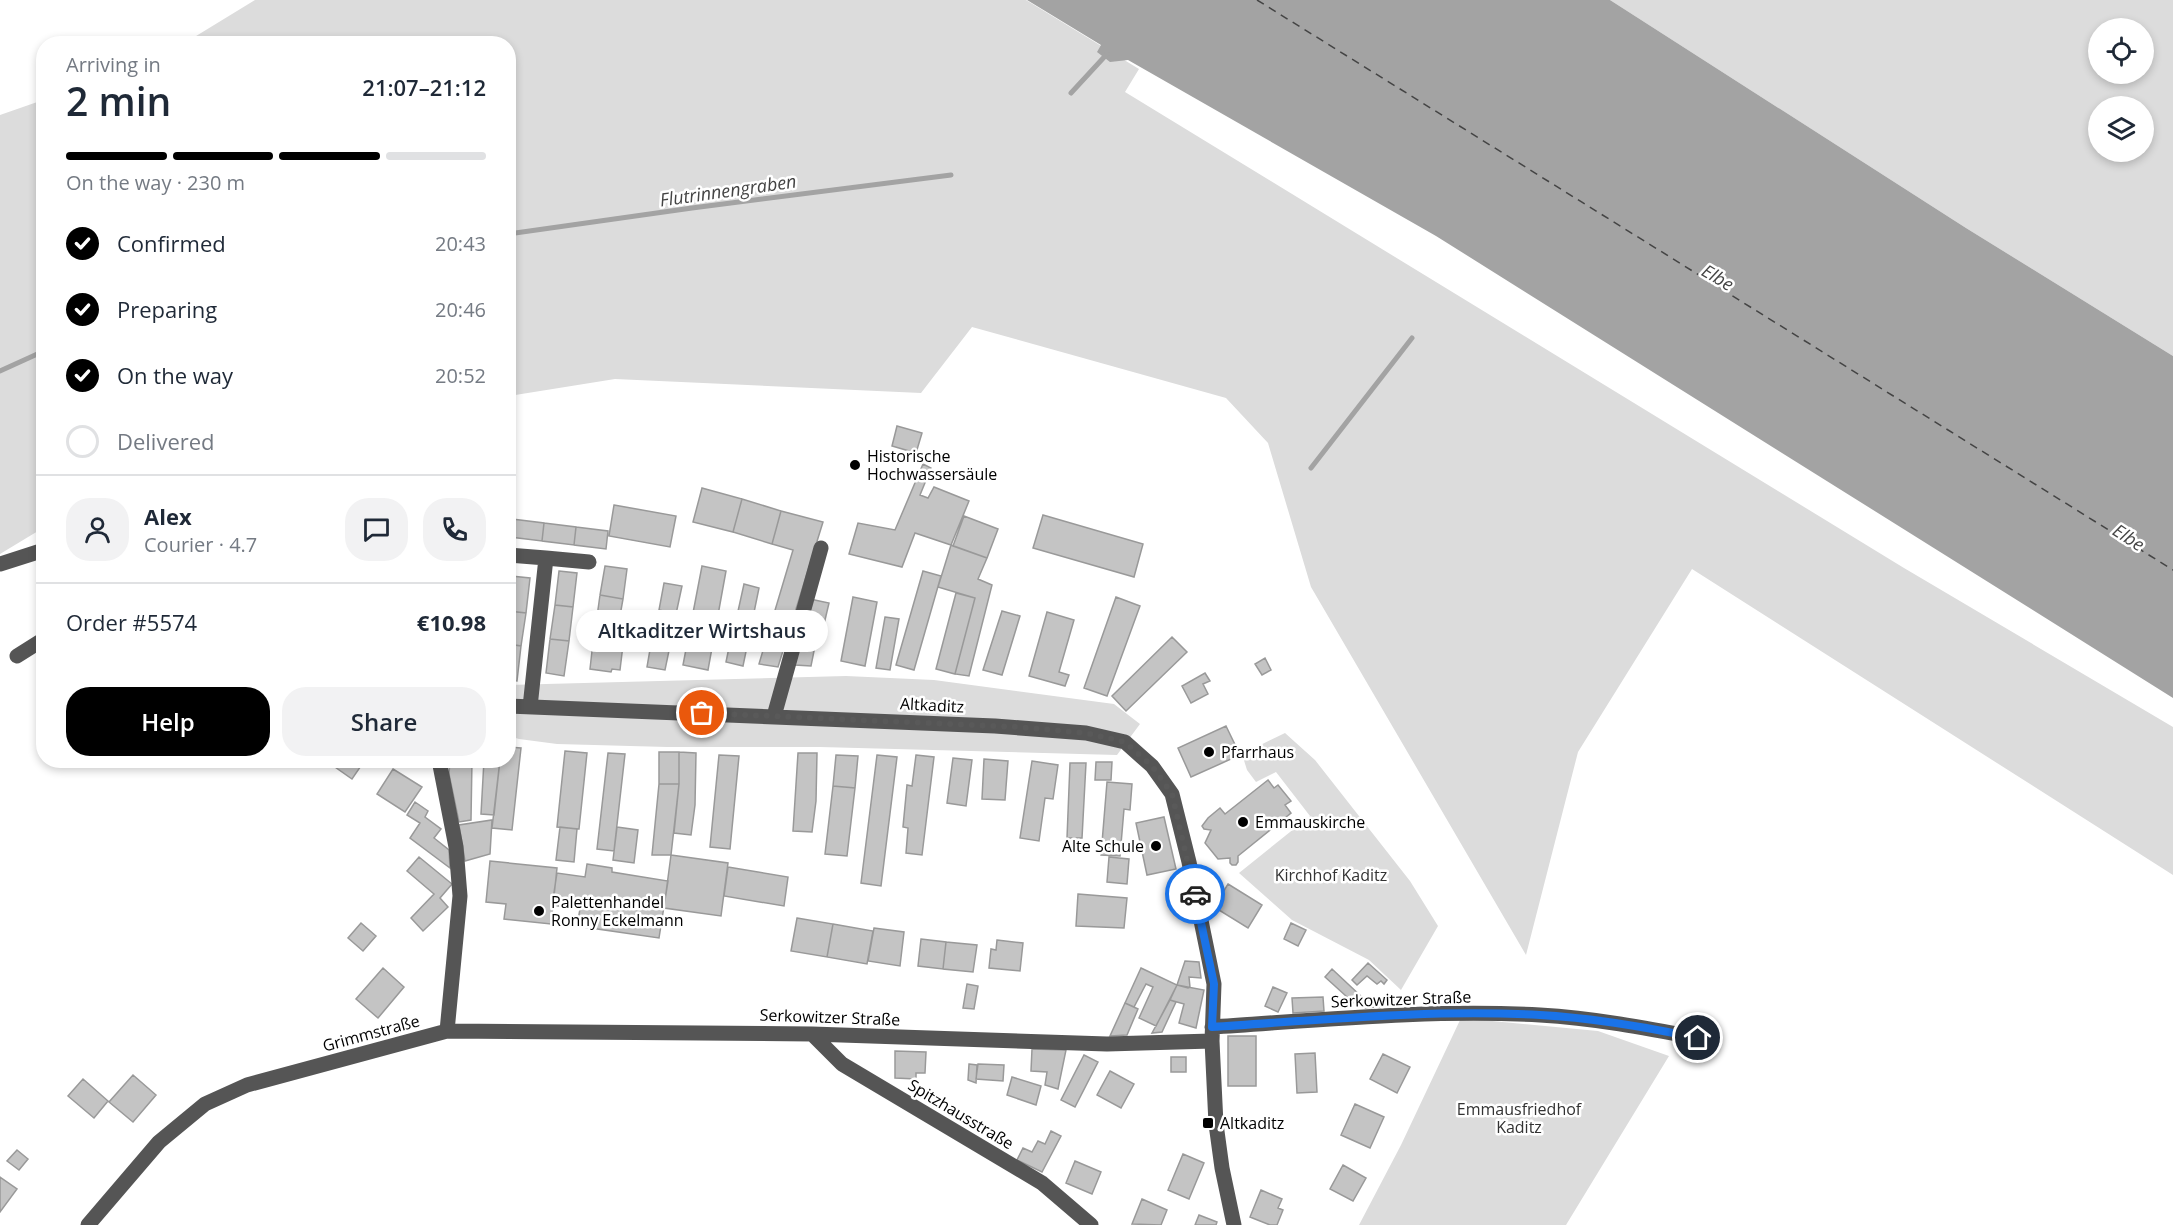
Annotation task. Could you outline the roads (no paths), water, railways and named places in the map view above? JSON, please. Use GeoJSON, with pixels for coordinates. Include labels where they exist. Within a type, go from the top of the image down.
{"type":"FeatureCollection","features":[{"type":"Feature","properties":{"kind":"street"},"geometry":{"type":"LineString","coordinates":[[774,716],[821,548]]}},
{"type":"Feature","properties":{"kind":"street"},"geometry":{"type":"LineString","coordinates":[[0,564],[36,553]]}},
{"type":"Feature","properties":{"kind":"street"},"geometry":{"type":"LineString","coordinates":[[516,556],[589,562]]}},
{"type":"Feature","properties":{"kind":"street"},"geometry":{"type":"LineString","coordinates":[[530,707],[546,558]]}},
{"type":"Feature","properties":{"kind":"street"},"geometry":{"type":"LineString","coordinates":[[17,656],[36,644]]}},
{"type":"Feature","properties":{"kind":"street","name":"Altkaditz"},"geometry":{"type":"LineString","coordinates":[[516,706],[1018,727],[1086,733],[1125,742],[1152,766],[1172,794],[1214,984],[1212,1034]]}},
{"type":"Feature","properties":{"kind":"street"},"geometry":{"type":"LineString","coordinates":[[441,768],[456,847],[460,896],[447,1031]]}},
{"type":"Feature","properties":{"kind":"street","name":"Serkowitzer Straße"},"geometry":{"type":"LineString","coordinates":[[447,1031],[812,1034],[1107,1044],[1401,1015],[1508,1014],[1645,1027],[1698,1038]]}},
{"type":"Feature","properties":{"kind":"street","name":"Grimmstraße"},"geometry":{"type":"LineString","coordinates":[[88,1225],[159,1142],[205,1104],[247,1085],[447,1031]]}},
{"type":"Feature","properties":{"kind":"street","name":"Spitzhausstraße"},"geometry":{"type":"LineString","coordinates":[[812,1034],[842,1064],[1042,1183],[1091,1225]]}},
{"type":"Feature","properties":{"kind":"street"},"geometry":{"type":"LineString","coordinates":[[1212,1034],[1216,1124],[1234,1225]]}},
{"type":"Feature","properties":{"kind":"water","name":"Elbe"},"geometry":{"type":"Polygon","coordinates":[[[1027,0],[1610,0],[1966,228],[2173,356],[2173,698],[1436,236],[1128,60],[1110,62],[1097,52],[1101,45],[1027,0]]]}},
{"type":"Feature","properties":{"kind":"waterway"},"geometry":{"type":"LineString","coordinates":[[1071,93],[1107,54]]}},
{"type":"Feature","properties":{"kind":"waterway","name":"Flutrinnengraben"},"geometry":{"type":"LineString","coordinates":[[516,233],[951,175]]}},
{"type":"Feature","properties":{"kind":"waterway"},"geometry":{"type":"LineString","coordinates":[[1311,468],[1412,338]]}},
{"type":"Feature","properties":{"kind":"waterway","name":"Flutrinnengraben"},"geometry":{"type":"LineString","coordinates":[[0,371],[36,355]]}},
{"type":"Feature","properties":{"kind":"place","name":"Historische Hochwassersäule"},"geometry":{"type":"Point","coordinates":[855,465]}},
{"type":"Feature","properties":{"kind":"place","name":"Altkaditzer Wirtshaus"},"geometry":{"type":"Point","coordinates":[702,713]}},
{"type":"Feature","properties":{"kind":"place","name":"Pfarrhaus"},"geometry":{"type":"Point","coordinates":[1209,752]}},
{"type":"Feature","properties":{"kind":"place","name":"Emmauskirche"},"geometry":{"type":"Point","coordinates":[1243,822]}},
{"type":"Feature","properties":{"kind":"place","name":"Alte Schule"},"geometry":{"type":"Point","coordinates":[1156,846]}},
{"type":"Feature","properties":{"kind":"place","name":"Palettenhandel Ronny Eckelmann"},"geometry":{"type":"Point","coordinates":[539,911]}},
{"type":"Feature","properties":{"kind":"place","name":"Altkaditz"},"geometry":{"type":"Point","coordinates":[1208,1123]}},
{"type":"Feature","properties":{"kind":"park label","name":"Kirchhof Kaditz"},"geometry":{"type":"Point","coordinates":[1331,875]}},
{"type":"Feature","properties":{"kind":"park label","name":"Emmausfriedhof Kaditz"},"geometry":{"type":"Point","coordinates":[1519,1118]}}]}
